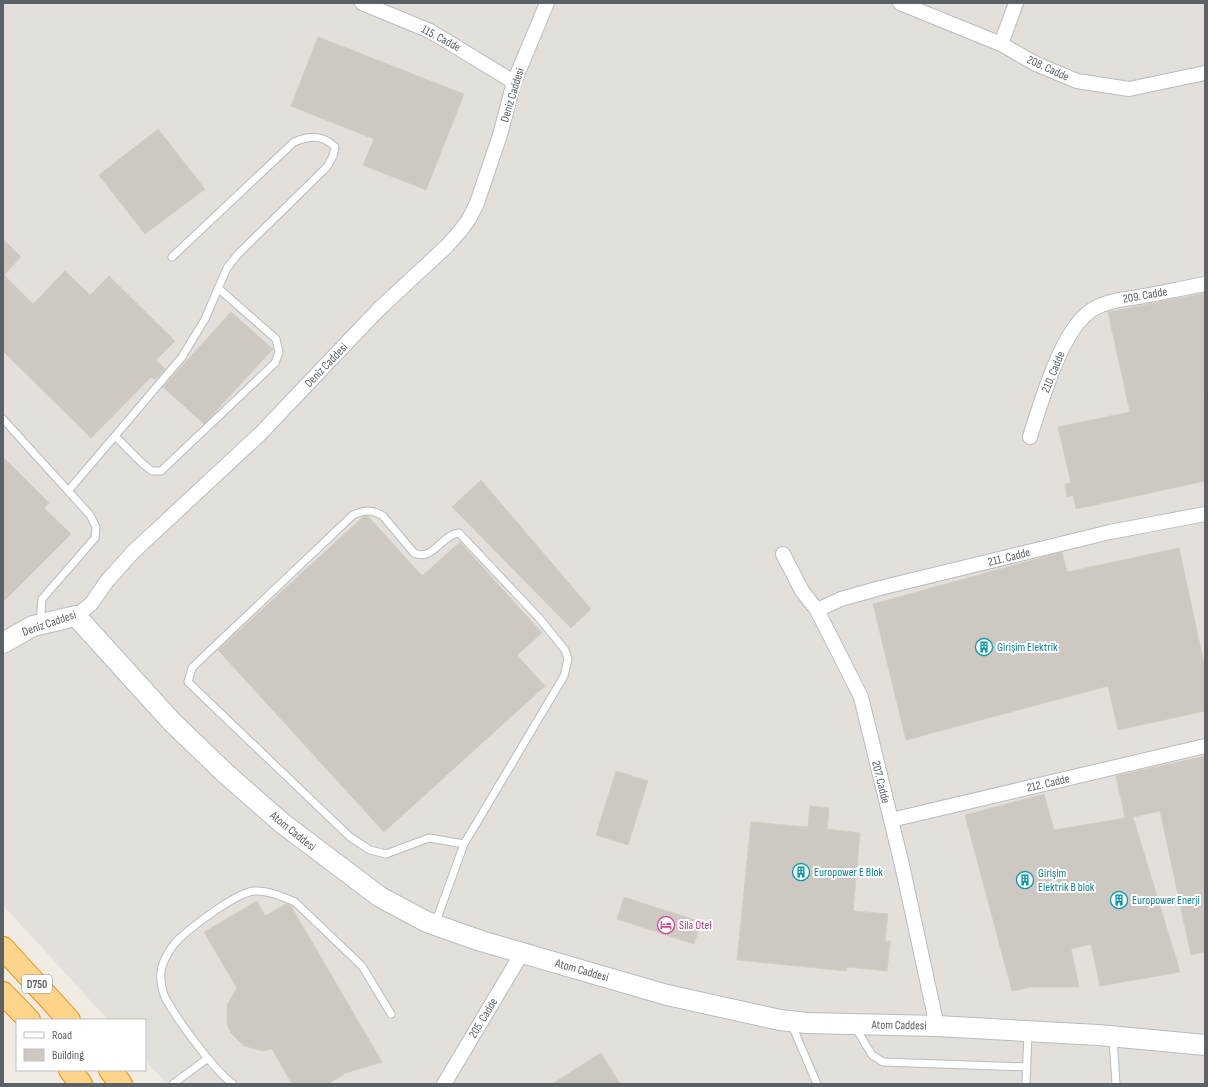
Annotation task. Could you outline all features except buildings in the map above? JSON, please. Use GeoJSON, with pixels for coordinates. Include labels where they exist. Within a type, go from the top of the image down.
{"type":"FeatureCollection","features":[{"type":"Feature","properties":{"kind":"highway","name":"D750"},"geometry":{"type":"LineString","coordinates":[[3,948],[68,1019]]}},
{"type":"Feature","properties":{"kind":"highway","name":"D750"},"geometry":{"type":"LineString","coordinates":[[3,993],[28,1019]]}},
{"type":"Feature","properties":{"kind":"highway"},"geometry":{"type":"LineString","coordinates":[[71,1071],[81,1084]]}},
{"type":"Feature","properties":{"kind":"highway"},"geometry":{"type":"LineString","coordinates":[[111,1071],[121,1084]]}},
{"type":"Feature","properties":{"kind":"street","name":"115. Cadde"},"geometry":{"type":"LineString","coordinates":[[362,3],[430,31],[514,82]]}},
{"type":"Feature","properties":{"kind":"street","name":"Deniz Caddesi"},"geometry":{"type":"LineString","coordinates":[[3,643],[40,624],[60,621],[76,616],[91,604],[107,581],[133,552],[260,434],[379,309],[447,246],[461,230],[469,219],[477,202],[500,135],[514,82],[547,3]]}},
{"type":"Feature","properties":{"kind":"street","name":"208. Cadde"},"geometry":{"type":"LineString","coordinates":[[900,3],[1001,44],[1036,64],[1077,81],[1129,89],[1205,74]]}},
{"type":"Feature","properties":{"kind":"street"},"geometry":{"type":"LineString","coordinates":[[1001,44],[1016,3]]}},
{"type":"Feature","properties":{"kind":"street","name":"209. Cadde"},"geometry":{"type":"LineString","coordinates":[[1087,313],[1108,302],[1205,284]]}},
{"type":"Feature","properties":{"kind":"street","name":"210. Cadde"},"geometry":{"type":"LineString","coordinates":[[1030,437],[1045,392],[1065,342],[1075,326],[1087,313]]}},
{"type":"Feature","properties":{"kind":"street","name":"211. Cadde"},"geometry":{"type":"LineString","coordinates":[[817,610],[841,599],[880,588],[1110,532],[1204,517]]}},
{"type":"Feature","properties":{"kind":"street","name":"207. Cadde"},"geometry":{"type":"LineString","coordinates":[[783,554],[802,591],[817,610],[860,697],[891,820],[937,1026]]}},
{"type":"Feature","properties":{"kind":"street","name":"Atom Caddesi"},"geometry":{"type":"LineString","coordinates":[[76,616],[172,722],[225,773],[282,823],[380,897],[402,910],[434,924],[522,953],[667,995],[756,1016],[790,1021],[937,1026],[1113,1036],[1205,1045]]}},
{"type":"Feature","properties":{"kind":"street","name":"212. Cadde"},"geometry":{"type":"LineString","coordinates":[[891,820],[1205,746]]}},
{"type":"Feature","properties":{"kind":"street","name":"205. Cadde"},"geometry":{"type":"LineString","coordinates":[[444,1084],[522,953]]}},
{"type":"Feature","properties":{"kind":"lane"},"geometry":{"type":"LineString","coordinates":[[69,490],[182,357],[205,319],[227,268],[239,253],[327,167],[333,156],[335,147],[328,140],[306,137],[294,142],[172,256]]}},
{"type":"Feature","properties":{"kind":"lane"},"geometry":{"type":"LineString","coordinates":[[115,436],[152,471],[161,471],[276,363],[279,352],[276,339],[218,288]]}},
{"type":"Feature","properties":{"kind":"lane"},"geometry":{"type":"LineString","coordinates":[[3,419],[69,490],[90,515],[96,527],[95,538],[42,599],[40,624]]}},
{"type":"Feature","properties":{"kind":"lane"},"geometry":{"type":"LineString","coordinates":[[434,924],[464,844],[564,676],[568,659],[565,650],[540,619],[459,533],[452,533],[432,551],[425,556],[420,556],[414,553],[383,516],[378,513],[364,510],[353,516],[199,661],[192,668],[188,682],[350,837],[370,850],[386,854],[429,838],[464,844]]}},
{"type":"Feature","properties":{"kind":"lane"},"geometry":{"type":"LineString","coordinates":[[233,1084],[208,1058],[165,998],[161,972],[165,960],[179,939],[215,911],[243,894],[254,891],[281,896],[295,902],[362,966],[391,1014]]}},
{"type":"Feature","properties":{"kind":"lane"},"geometry":{"type":"LineString","coordinates":[[790,1021],[817,1084]]}},
{"type":"Feature","properties":{"kind":"lane"},"geometry":{"type":"LineString","coordinates":[[854,1024],[872,1055],[883,1062],[1026,1067]]}},
{"type":"Feature","properties":{"kind":"lane"},"geometry":{"type":"LineString","coordinates":[[1026,1084],[1028,1031]]}},
{"type":"Feature","properties":{"kind":"lane"},"geometry":{"type":"LineString","coordinates":[[1113,1036],[1116,1084]]}},
{"type":"Feature","properties":{"kind":"lane"},"geometry":{"type":"LineString","coordinates":[[173,1084],[208,1058]]}},
{"type":"Feature","properties":{"kind":"shaded area"},"geometry":{"type":"Polygon","coordinates":[[[3,3],[1205,3],[1205,1084],[167,1084],[146,1061],[146,1019],[107,1019],[3,905],[3,3]]]}},
{"type":"Feature","properties":{"kind":"place","name":"Girişim Elektrik"},"geometry":{"type":"Point","coordinates":[984,647]}},
{"type":"Feature","properties":{"kind":"place","name":"Europower E Blok"},"geometry":{"type":"Point","coordinates":[801,872]}},
{"type":"Feature","properties":{"kind":"place","name":"Girişim Elektrik B blok"},"geometry":{"type":"Point","coordinates":[1025,880]}},
{"type":"Feature","properties":{"kind":"place","name":"Europower Enerji"},"geometry":{"type":"Point","coordinates":[1119,900]}},
{"type":"Feature","properties":{"kind":"place","name":"Sila Otel"},"geometry":{"type":"Point","coordinates":[666,925]}}]}
